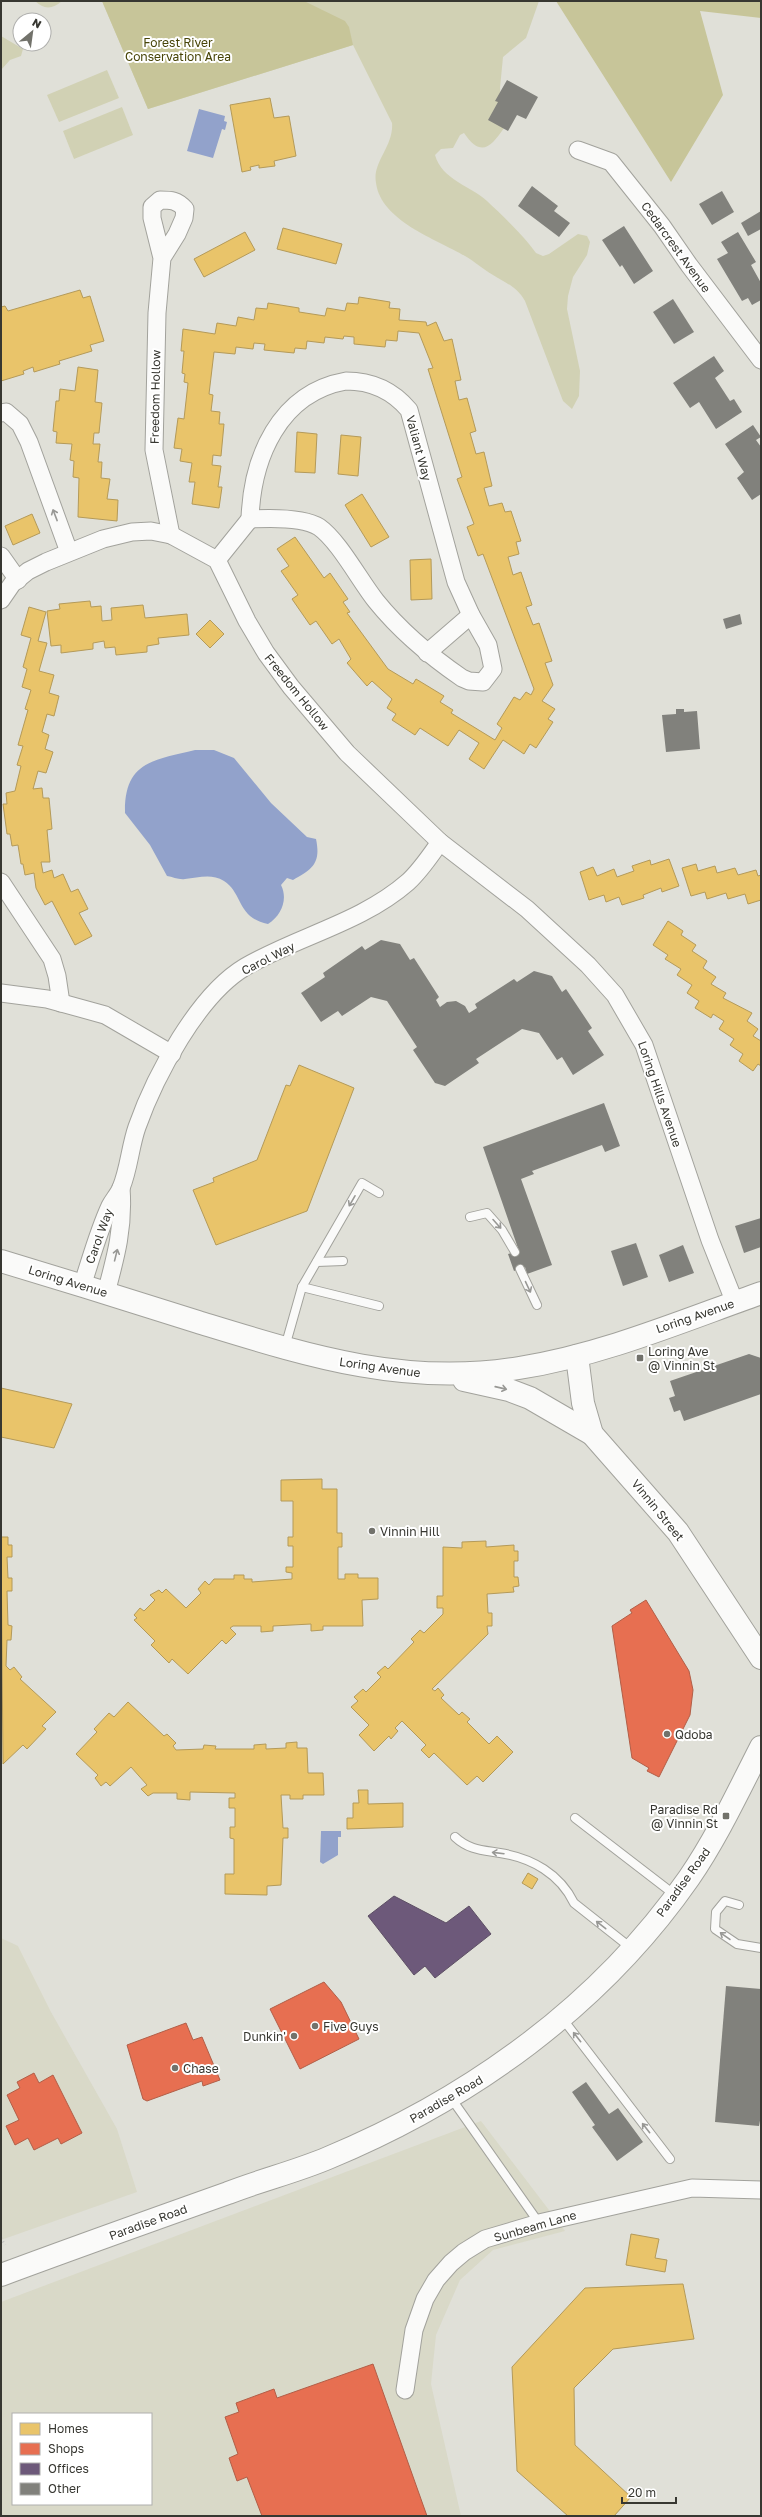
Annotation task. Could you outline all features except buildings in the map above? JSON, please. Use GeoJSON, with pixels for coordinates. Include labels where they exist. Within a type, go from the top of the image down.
{"type":"FeatureCollection","features":[{"type":"Feature","properties":{"kind":"main road","name":"Loring Avenue"},"geometry":{"type":"LineString","coordinates":[[1,1261],[284,1348],[358,1366],[422,1373],[517,1369],[577,1356],[761,1294]]}},
{"type":"Feature","properties":{"kind":"main road","name":"Vinnin Street"},"geometry":{"type":"LineString","coordinates":[[577,1356],[583,1403],[592,1434],[678,1532],[761,1658]]}},
{"type":"Feature","properties":{"kind":"main road"},"geometry":{"type":"LineString","coordinates":[[422,1373],[509,1390],[544,1405],[592,1434]]}},
{"type":"Feature","properties":{"kind":"main road","name":"Paradise Road"},"geometry":{"type":"LineString","coordinates":[[1,2275],[229,2192],[296,2171],[370,2140],[483,2078],[524,2049],[562,2018],[632,1949],[676,1896],[708,1850],[761,1747]]}},
{"type":"Feature","properties":{"kind":"main road"},"geometry":{"type":"LineString","coordinates":[[729,1809],[743,1793],[761,1778]]}},
{"type":"Feature","properties":{"kind":"street","name":"Cedarcrest Avenue"},"geometry":{"type":"LineString","coordinates":[[578,150],[611,162],[662,226],[693,271],[761,360]]}},
{"type":"Feature","properties":{"kind":"street","name":"Freedom Hollow"},"geometry":{"type":"LineString","coordinates":[[162,258],[157,313],[154,450],[171,535]]}},
{"type":"Feature","properties":{"kind":"street","name":"Valiant Way"},"geometry":{"type":"LineString","coordinates":[[346,381],[358,381],[373,385],[399,399],[409,410],[456,582],[471,615],[492,653],[493,669],[488,678],[483,682],[469,681],[427,653],[409,638],[376,601],[331,540],[318,527],[282,519],[250,519],[253,486],[268,438],[282,418],[300,401],[321,387],[346,381]]}},
{"type":"Feature","properties":{"kind":"street"},"geometry":{"type":"LineString","coordinates":[[1,413],[6,412],[20,424],[29,442],[69,552]]}},
{"type":"Feature","properties":{"kind":"street"},"geometry":{"type":"LineString","coordinates":[[1,600],[28,571],[69,552],[116,535],[132,532],[151,530],[171,535],[217,560],[250,519]]}},
{"type":"Feature","properties":{"kind":"street"},"geometry":{"type":"LineString","coordinates":[[1,556],[18,580]]}},
{"type":"Feature","properties":{"kind":"street","name":"Freedom Hollow"},"geometry":{"type":"LineString","coordinates":[[217,560],[247,621],[291,687],[362,769],[440,842]]}},
{"type":"Feature","properties":{"kind":"street"},"geometry":{"type":"LineString","coordinates":[[427,653],[471,615]]}},
{"type":"Feature","properties":{"kind":"street","name":"Carol Way"},"geometry":{"type":"LineString","coordinates":[[106,1293],[121,1236],[123,1213],[121,1188],[137,1126],[172,1054],[196,1014],[213,992],[245,967],[335,926],[385,898],[408,882],[440,842]]}},
{"type":"Feature","properties":{"kind":"street","name":"Loring Hills Avenue"},"geometry":{"type":"LineString","coordinates":[[440,842],[527,909],[588,966],[615,995],[630,1018],[644,1045],[710,1240],[735,1302]]}},
{"type":"Feature","properties":{"kind":"street"},"geometry":{"type":"LineString","coordinates":[[1,882],[52,959],[57,976],[61,1003]]}},
{"type":"Feature","properties":{"kind":"street"},"geometry":{"type":"LineString","coordinates":[[1,993],[61,1003],[105,1015],[172,1054]]}},
{"type":"Feature","properties":{"kind":"street","name":"Carol Way"},"geometry":{"type":"LineString","coordinates":[[82,1286],[110,1204],[121,1188]]}},
{"type":"Feature","properties":{"kind":"street","name":"Sunbeam Lane"},"geometry":{"type":"LineString","coordinates":[[405,2390],[414,2330],[425,2299],[436,2280],[464,2252],[474,2246],[485,2240],[538,2223],[692,2188],[711,2187],[761,2190]]}},
{"type":"Feature","properties":{"kind":"lane"},"geometry":{"type":"LineString","coordinates":[[284,1348],[302,1287],[362,1183],[378,1193]]}},
{"type":"Feature","properties":{"kind":"lane"},"geometry":{"type":"LineString","coordinates":[[470,1217],[487,1213],[502,1230],[514,1252]]}},
{"type":"Feature","properties":{"kind":"lane"},"geometry":{"type":"LineString","coordinates":[[317,1262],[343,1261]]}},
{"type":"Feature","properties":{"kind":"lane"},"geometry":{"type":"LineString","coordinates":[[520,1268],[537,1305]]}},
{"type":"Feature","properties":{"kind":"lane"},"geometry":{"type":"LineString","coordinates":[[302,1287],[379,1306]]}},
{"type":"Feature","properties":{"kind":"lane"},"geometry":{"type":"LineString","coordinates":[[575,1818],[676,1896]]}},
{"type":"Feature","properties":{"kind":"lane"},"geometry":{"type":"LineString","coordinates":[[455,1837],[463,1845],[473,1849],[518,1857],[542,1868],[569,1892],[574,1903],[632,1949]]}},
{"type":"Feature","properties":{"kind":"lane"},"geometry":{"type":"LineString","coordinates":[[739,1905],[725,1901],[716,1912],[715,1929],[737,1944],[761,1948]]}},
{"type":"Feature","properties":{"kind":"lane"},"geometry":{"type":"LineString","coordinates":[[562,2018],[670,2159]]}},
{"type":"Feature","properties":{"kind":"lane"},"geometry":{"type":"LineString","coordinates":[[450,2097],[538,2223]]}},
{"type":"Feature","properties":{"kind":"path"},"geometry":{"type":"LineString","coordinates":[[1,2238],[5,2245]]}},
{"type":"Feature","properties":{"kind":"shaded area"},"geometry":{"type":"Polygon","coordinates":[[[1,1938],[18,1946],[51,2012],[117,2129],[137,2192],[1,2240],[1,1938]]]}},
{"type":"Feature","properties":{"kind":"shaded area"},"geometry":{"type":"Polygon","coordinates":[[[481,2121],[565,2231],[493,2250],[460,2280],[436,2335],[431,2384],[461,2516],[1,2516],[1,2302],[481,2121]]]}},
{"type":"Feature","properties":{"kind":"green space"},"geometry":{"type":"Polygon","coordinates":[[[35,1],[62,1],[55,6],[45,7],[35,1]]]}},
{"type":"Feature","properties":{"kind":"green space"},"geometry":{"type":"Polygon","coordinates":[[[102,1],[539,1],[526,38],[503,57],[500,88],[504,128],[495,140],[486,147],[476,145],[470,141],[464,133],[460,135],[453,148],[441,149],[435,155],[439,164],[450,177],[487,201],[519,233],[536,253],[543,256],[549,254],[578,234],[587,236],[590,242],[587,255],[573,277],[568,296],[567,309],[580,371],[579,396],[572,409],[563,401],[522,296],[511,286],[468,258],[425,235],[399,218],[388,208],[380,196],[376,183],[377,168],[390,139],[392,123],[353,45],[148,109],[102,1]]]}},
{"type":"Feature","properties":{"kind":"green space","name":"Forest River Conservation Area"},"geometry":{"type":"Polygon","coordinates":[[[102,1],[304,1],[345,21],[349,27],[353,45],[148,109],[102,1]]]}},
{"type":"Feature","properties":{"kind":"green space"},"geometry":{"type":"Polygon","coordinates":[[[556,1],[761,1],[761,18],[700,11],[723,95],[671,182],[556,1]]]}},
{"type":"Feature","properties":{"kind":"green space"},"geometry":{"type":"Polygon","coordinates":[[[1,36],[12,42],[12,52],[22,52],[21,56],[10,60],[1,70],[1,36]]]}},
{"type":"Feature","properties":{"kind":"green space"},"geometry":{"type":"Polygon","coordinates":[[[107,70],[119,98],[59,122],[47,95],[107,70]]]}},
{"type":"Feature","properties":{"kind":"green space"},"geometry":{"type":"Polygon","coordinates":[[[122,107],[133,135],[74,159],[63,131],[122,107]]]}},
{"type":"Feature","properties":{"kind":"water"},"geometry":{"type":"Polygon","coordinates":[[[199,109],[225,116],[224,121],[227,122],[225,130],[222,129],[213,158],[187,151],[199,109]]]}},
{"type":"Feature","properties":{"kind":"water"},"geometry":{"type":"Polygon","coordinates":[[[195,750],[214,750],[234,758],[271,803],[307,837],[316,839],[317,854],[314,864],[310,869],[293,880],[287,878],[281,885],[284,901],[277,916],[268,924],[258,921],[245,911],[235,892],[224,881],[214,877],[180,879],[167,876],[150,845],[125,813],[126,796],[130,783],[136,773],[144,766],[154,761],[195,750]]]}},
{"type":"Feature","properties":{"kind":"water"},"geometry":{"type":"Polygon","coordinates":[[[321,1831],[341,1831],[341,1837],[338,1837],[338,1855],[323,1864],[320,1862],[321,1831]]]}},
{"type":"Feature","properties":{"kind":"place","name":"Loring Ave @ Vinnin St"},"geometry":{"type":"Point","coordinates":[640,1358]}},
{"type":"Feature","properties":{"kind":"place","name":"Vinnin Hill"},"geometry":{"type":"Point","coordinates":[372,1531]}},
{"type":"Feature","properties":{"kind":"place","name":"Qdoba"},"geometry":{"type":"Point","coordinates":[667,1734]}},
{"type":"Feature","properties":{"kind":"place","name":"Paradise Rd @ Vinnin St"},"geometry":{"type":"Point","coordinates":[726,1816]}},
{"type":"Feature","properties":{"kind":"place","name":"Five Guys"},"geometry":{"type":"Point","coordinates":[315,2026]}},
{"type":"Feature","properties":{"kind":"place","name":"Dunkin'"},"geometry":{"type":"Point","coordinates":[294,2036]}},
{"type":"Feature","properties":{"kind":"place","name":"Chase"},"geometry":{"type":"Point","coordinates":[175,2068]}}]}
